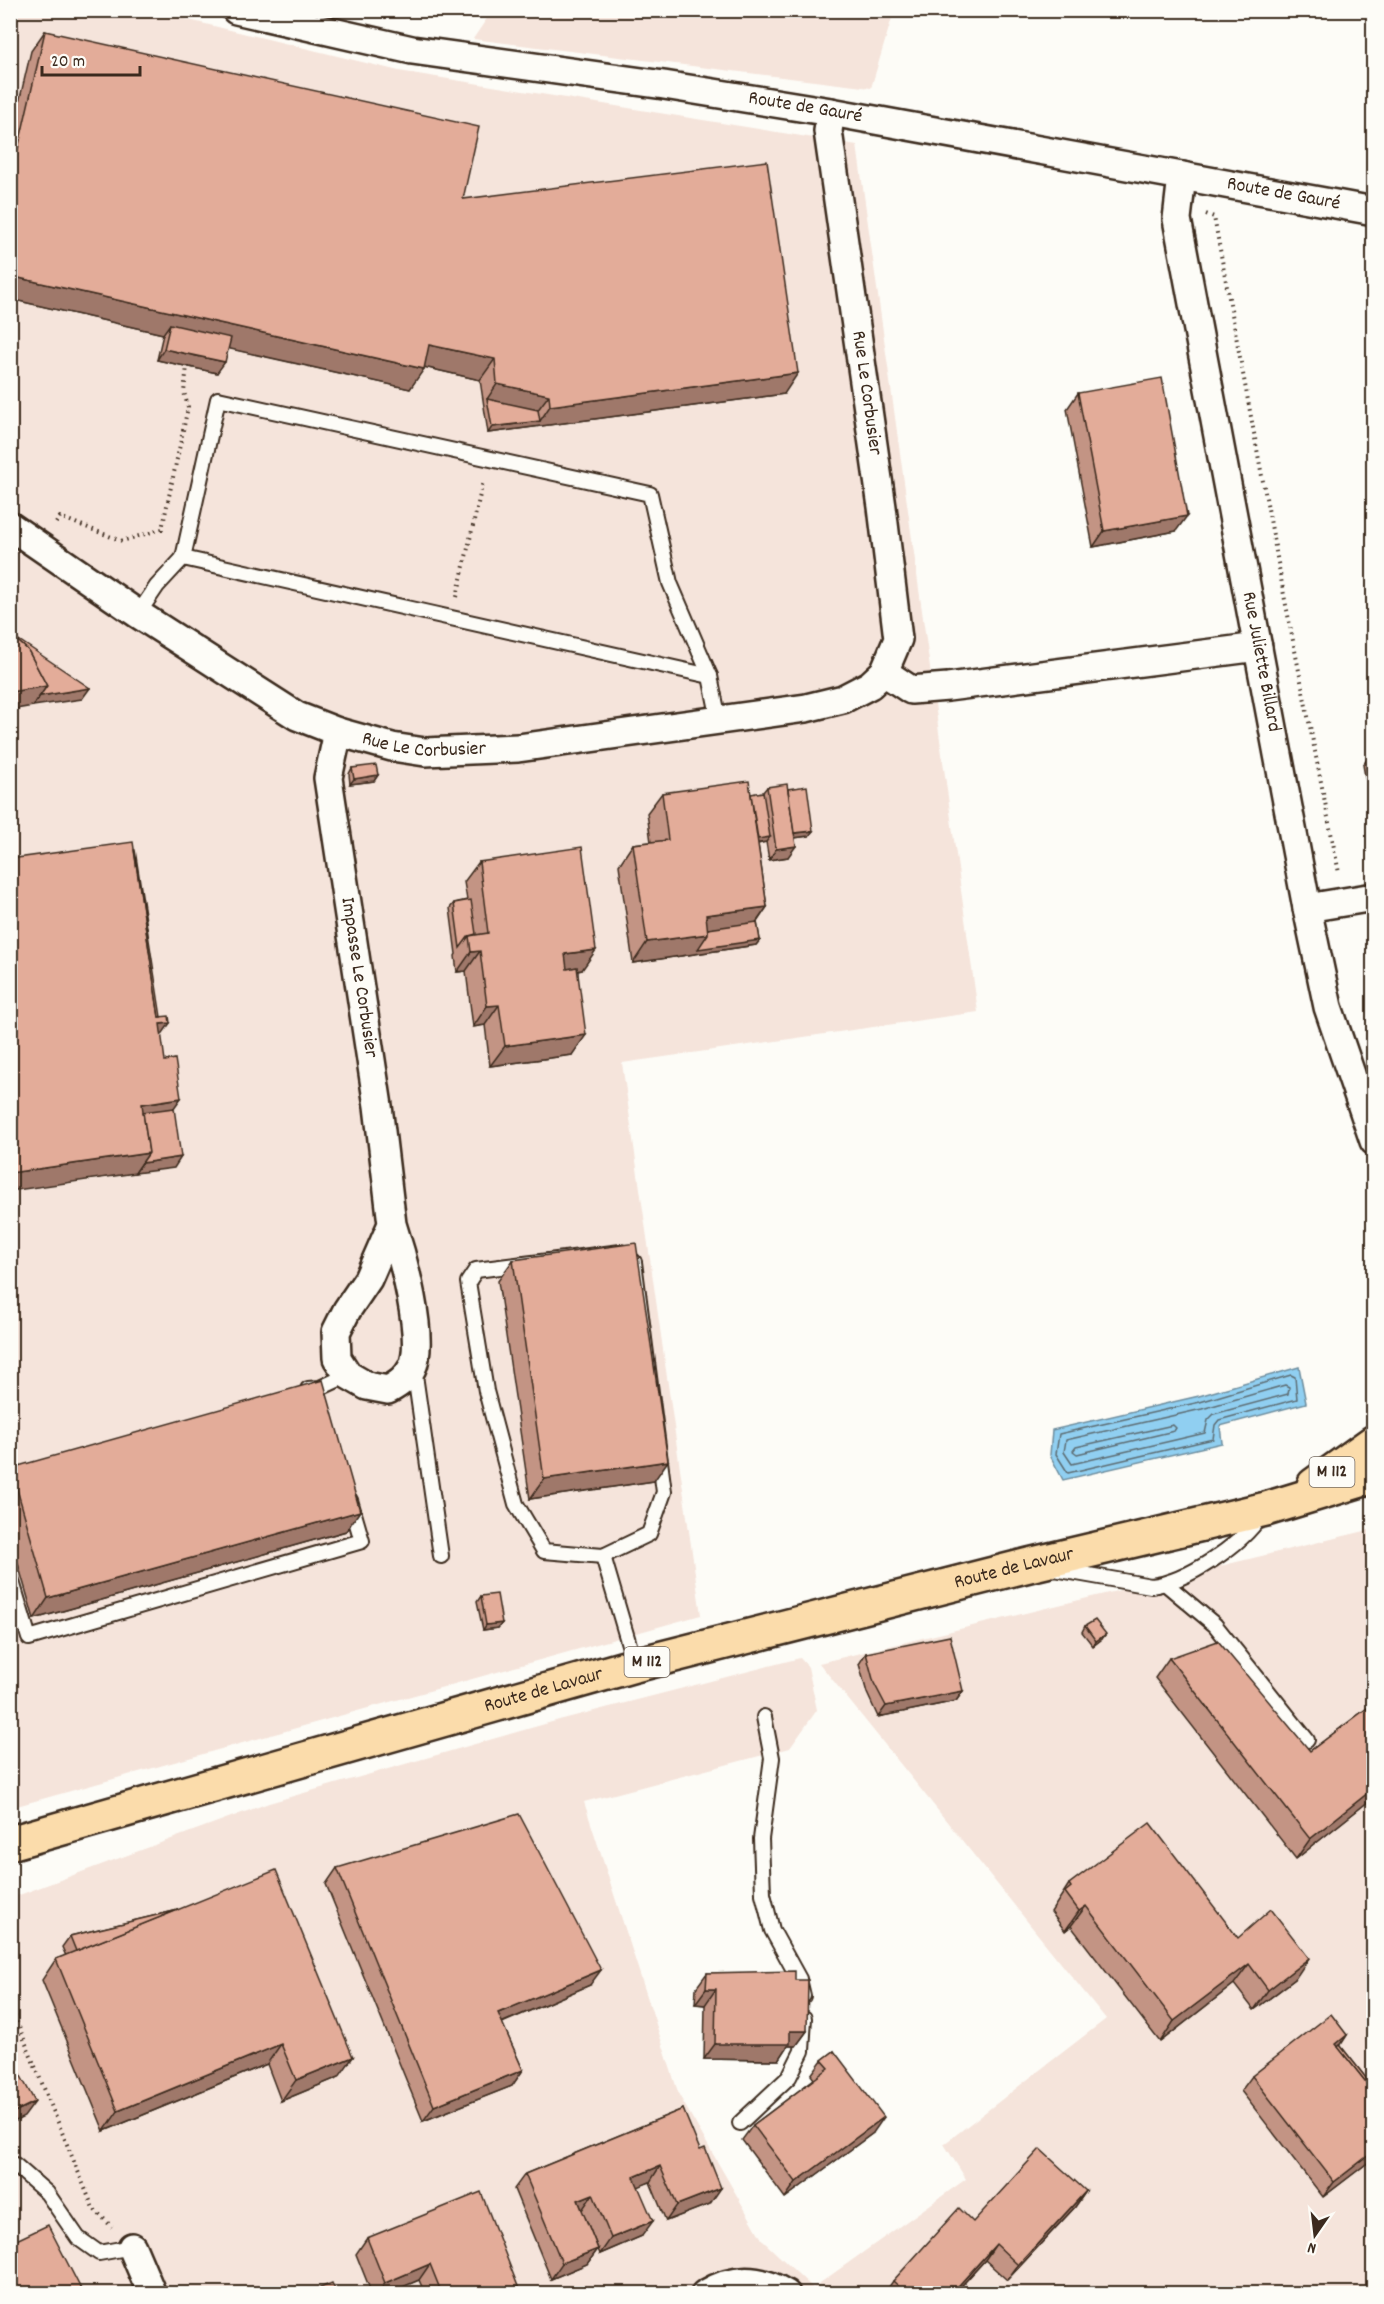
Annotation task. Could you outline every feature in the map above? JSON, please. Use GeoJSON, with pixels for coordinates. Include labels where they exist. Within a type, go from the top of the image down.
{"type":"FeatureCollection","features":[{"type":"Feature","properties":{"kind":"main road","name":"Route de Lavaur"},"geometry":{"type":"LineString","coordinates":[[1278,1506],[1374,1442]]}},
{"type":"Feature","properties":{"kind":"main road","name":"Route de Lavaur"},"geometry":{"type":"LineString","coordinates":[[10,1843],[635,1665],[1031,1565],[1278,1506],[1374,1476]]}},
{"type":"Feature","properties":{"kind":"street","name":"Route de Gauré"},"geometry":{"type":"LineString","coordinates":[[237,10],[412,50],[664,84],[831,112],[1374,211]]}},
{"type":"Feature","properties":{"kind":"street","name":"Rue Le Corbusier"},"geometry":{"type":"LineString","coordinates":[[10,526],[138,614],[297,716],[338,732],[414,751],[474,752],[518,748],[806,708],[843,699],[870,685],[884,672],[898,639],[828,131],[831,112]]}},
{"type":"Feature","properties":{"kind":"street","name":"Rue Juliette Billard"},"geometry":{"type":"LineString","coordinates":[[1182,176],[1177,219],[1307,908],[1328,1007],[1374,1141]]}},
{"type":"Feature","properties":{"kind":"street"},"geometry":{"type":"LineString","coordinates":[[884,672],[910,690],[1258,647]]}},
{"type":"Feature","properties":{"kind":"street","name":"Impasse Le Corbusier"},"geometry":{"type":"LineString","coordinates":[[338,732],[328,778],[378,1106],[392,1224],[404,1259],[416,1334],[413,1366]]}},
{"type":"Feature","properties":{"kind":"street"},"geometry":{"type":"LineString","coordinates":[[1307,908],[1374,897]]}},
{"type":"Feature","properties":{"kind":"street"},"geometry":{"type":"LineString","coordinates":[[392,1224],[368,1279],[347,1310],[336,1332],[337,1358],[348,1375],[367,1386],[388,1390],[403,1382],[413,1366]]}},
{"type":"Feature","properties":{"kind":"street"},"geometry":{"type":"LineString","coordinates":[[132,2247],[152,2294]]}},
{"type":"Feature","properties":{"kind":"street"},"geometry":{"type":"LineString","coordinates":[[705,2294],[717,2286],[745,2280],[770,2284],[786,2294]]}},
{"type":"Feature","properties":{"kind":"lane"},"geometry":{"type":"LineString","coordinates":[[138,614],[157,586],[183,558],[218,399],[650,494],[670,583],[710,676],[719,720]]}},
{"type":"Feature","properties":{"kind":"lane"},"geometry":{"type":"LineString","coordinates":[[183,558],[710,676]]}},
{"type":"Feature","properties":{"kind":"lane"},"geometry":{"type":"LineString","coordinates":[[621,1252],[634,1262],[664,1492],[649,1534],[603,1556],[544,1551],[516,1504],[486,1391],[468,1282],[476,1270],[621,1252]]}},
{"type":"Feature","properties":{"kind":"lane"},"geometry":{"type":"LineString","coordinates":[[413,1366],[441,1556]]}},
{"type":"Feature","properties":{"kind":"lane"},"geometry":{"type":"LineString","coordinates":[[291,1394],[321,1393],[348,1375]]}},
{"type":"Feature","properties":{"kind":"lane"},"geometry":{"type":"LineString","coordinates":[[10,1575],[29,1638],[362,1541],[347,1486]]}},
{"type":"Feature","properties":{"kind":"lane"},"geometry":{"type":"LineString","coordinates":[[1031,1565],[1150,1586],[1166,1584],[1182,1577],[1249,1533],[1278,1506]]}},
{"type":"Feature","properties":{"kind":"lane"},"geometry":{"type":"LineString","coordinates":[[603,1556],[635,1665]]}},
{"type":"Feature","properties":{"kind":"lane"},"geometry":{"type":"LineString","coordinates":[[1166,1584],[1215,1625],[1307,1740]]}},
{"type":"Feature","properties":{"kind":"lane"},"geometry":{"type":"LineString","coordinates":[[740,2123],[789,2077],[802,2051],[805,2006],[799,1979],[772,1930],[763,1894],[761,1839],[772,1758],[764,1717]]}},
{"type":"Feature","properties":{"kind":"lane"},"geometry":{"type":"LineString","coordinates":[[10,2164],[15,2164],[48,2193],[78,2238],[99,2253],[132,2247]]}},
{"type":"Feature","properties":{"kind":"path"},"geometry":{"type":"LineString","coordinates":[[1178,205],[1214,217],[1284,595],[1341,883]]}},
{"type":"Feature","properties":{"kind":"path"},"geometry":{"type":"LineString","coordinates":[[40,547],[60,518],[122,541],[162,529],[188,407],[184,392],[187,366]]}},
{"type":"Feature","properties":{"kind":"path"},"geometry":{"type":"LineString","coordinates":[[453,618],[489,458]]}},
{"type":"Feature","properties":{"kind":"path"},"geometry":{"type":"LineString","coordinates":[[10,2005],[93,2208],[132,2247]]}},
{"type":"Feature","properties":{"kind":"shaded area"},"geometry":{"type":"Polygon","coordinates":[[[10,11],[152,11],[399,71],[857,145],[978,1012],[622,1063],[701,1615],[17,1806],[10,1776],[10,11]]]}},
{"type":"Feature","properties":{"kind":"shaded area"},"geometry":{"type":"Polygon","coordinates":[[[492,11],[894,11],[871,88],[473,39],[492,11]]]}},
{"type":"Feature","properties":{"kind":"shaded area"},"geometry":{"type":"Polygon","coordinates":[[[1373,1529],[1373,2293],[11,2294],[11,1898],[269,1803],[559,1720],[800,1658],[808,1667],[817,1710],[790,1748],[584,1802],[679,2095],[763,2241],[813,2288],[966,2179],[944,2144],[1106,2019],[819,1663],[1373,1529]]]}},
{"type":"Feature","properties":{"kind":"water"},"geometry":{"type":"Polygon","coordinates":[[[1299,1367],[1306,1403],[1220,1426],[1222,1443],[1063,1480],[1050,1455],[1052,1430],[1199,1396],[1299,1367]]]}},
{"type":"Feature","properties":{"kind":"building"},"geometry":{"type":"Polygon","coordinates":[[[45,31],[479,127],[463,199],[767,161],[798,373],[550,406],[549,395],[497,384],[495,359],[429,345],[424,369],[10,276],[10,184],[45,31]]]}},
{"type":"Feature","properties":{"kind":"building"},"geometry":{"type":"Polygon","coordinates":[[[170,324],[231,338],[225,362],[164,349],[170,324]]]}},
{"type":"Feature","properties":{"kind":"building"},"geometry":{"type":"Polygon","coordinates":[[[1162,378],[1187,516],[1104,531],[1078,393],[1162,378]]]}},
{"type":"Feature","properties":{"kind":"building"},"geometry":{"type":"Polygon","coordinates":[[[487,399],[538,410],[540,421],[492,427],[487,399]]]}},
{"type":"Feature","properties":{"kind":"building"},"geometry":{"type":"Polygon","coordinates":[[[10,634],[28,650],[47,686],[10,692],[10,634]]]}},
{"type":"Feature","properties":{"kind":"building"},"geometry":{"type":"Polygon","coordinates":[[[10,634],[90,688],[40,696],[47,686],[28,650],[10,634]]]}},
{"type":"Feature","properties":{"kind":"building"},"geometry":{"type":"Polygon","coordinates":[[[10,721],[15,749],[10,750],[10,721]]]}},
{"type":"Feature","properties":{"kind":"building"},"geometry":{"type":"Polygon","coordinates":[[[376,765],[378,775],[354,779],[352,768],[376,765]]]}},
{"type":"Feature","properties":{"kind":"building"},"geometry":{"type":"Polygon","coordinates":[[[749,781],[767,907],[706,915],[708,934],[647,942],[633,844],[668,840],[662,793],[749,781]]]}},
{"type":"Feature","properties":{"kind":"building"},"geometry":{"type":"Polygon","coordinates":[[[787,784],[796,846],[776,849],[767,787],[787,784]]]}},
{"type":"Feature","properties":{"kind":"building"},"geometry":{"type":"Polygon","coordinates":[[[807,786],[813,831],[794,833],[788,789],[807,786]]]}},
{"type":"Feature","properties":{"kind":"building"},"geometry":{"type":"Polygon","coordinates":[[[763,792],[770,837],[758,839],[751,794],[763,792]]]}},
{"type":"Feature","properties":{"kind":"building"},"geometry":{"type":"Polygon","coordinates":[[[133,842],[159,1017],[169,1016],[170,1023],[160,1024],[165,1061],[175,1059],[181,1098],[142,1104],[149,1153],[10,1173],[10,859],[133,842]]]}},
{"type":"Feature","properties":{"kind":"building"},"geometry":{"type":"Polygon","coordinates":[[[582,847],[596,950],[565,954],[567,969],[577,967],[586,1035],[505,1046],[499,1005],[487,1006],[480,951],[471,952],[469,936],[488,933],[479,862],[582,847]]]}},
{"type":"Feature","properties":{"kind":"building"},"geometry":{"type":"Polygon","coordinates":[[[135,850],[161,1017],[159,1017],[135,850]]]}},
{"type":"Feature","properties":{"kind":"building"},"geometry":{"type":"Polygon","coordinates":[[[471,900],[476,934],[469,936],[460,948],[454,903],[471,900]]]}},
{"type":"Feature","properties":{"kind":"building"},"geometry":{"type":"Polygon","coordinates":[[[757,922],[760,940],[698,949],[708,934],[708,929],[757,922]]]}},
{"type":"Feature","properties":{"kind":"building"},"geometry":{"type":"Polygon","coordinates":[[[174,1108],[181,1157],[142,1163],[149,1153],[143,1112],[174,1108]]]}},
{"type":"Feature","properties":{"kind":"building"},"geometry":{"type":"Polygon","coordinates":[[[636,1243],[668,1461],[544,1479],[513,1260],[636,1243]]]}},
{"type":"Feature","properties":{"kind":"building"},"geometry":{"type":"Polygon","coordinates":[[[323,1380],[360,1511],[48,1598],[11,1468],[323,1380]]]}},
{"type":"Feature","properties":{"kind":"building"},"geometry":{"type":"Polygon","coordinates":[[[497,1594],[502,1623],[486,1625],[481,1596],[497,1594]]]}},
{"type":"Feature","properties":{"kind":"building"},"geometry":{"type":"Polygon","coordinates":[[[1095,1620],[1106,1634],[1096,1641],[1085,1626],[1095,1620]]]}},
{"type":"Feature","properties":{"kind":"building"},"geometry":{"type":"Polygon","coordinates":[[[950,1636],[963,1691],[886,1706],[874,1683],[866,1653],[950,1636]]]}},
{"type":"Feature","properties":{"kind":"building"},"geometry":{"type":"Polygon","coordinates":[[[1218,1641],[1310,1751],[1374,1703],[1374,1788],[1310,1839],[1169,1658],[1218,1641]]]}},
{"type":"Feature","properties":{"kind":"building"},"geometry":{"type":"Polygon","coordinates":[[[519,1814],[601,1970],[498,2013],[523,2070],[434,2106],[337,1868],[519,1814]]]}},
{"type":"Feature","properties":{"kind":"building"},"geometry":{"type":"Polygon","coordinates":[[[1150,1823],[1238,1938],[1271,1909],[1309,1958],[1268,1990],[1249,1964],[1174,2021],[1086,1906],[1079,1911],[1065,1892],[1071,1887],[1069,1884],[1150,1823]]]}},
{"type":"Feature","properties":{"kind":"building"},"geometry":{"type":"Polygon","coordinates":[[[276,1870],[353,2057],[296,2080],[281,2044],[118,2111],[56,1959],[276,1870]]]}},
{"type":"Feature","properties":{"kind":"building"},"geometry":{"type":"Polygon","coordinates":[[[178,1910],[76,1951],[70,1936],[178,1910]]]}},
{"type":"Feature","properties":{"kind":"building"},"geometry":{"type":"Polygon","coordinates":[[[795,1971],[795,1980],[808,1980],[807,2031],[790,2031],[790,2044],[715,2044],[716,1989],[706,1989],[707,1973],[795,1971]]]}},
{"type":"Feature","properties":{"kind":"building"},"geometry":{"type":"Polygon","coordinates":[[[1331,2014],[1347,2035],[1336,2044],[1374,2092],[1374,2151],[1334,2182],[1252,2076],[1331,2014]]]}},
{"type":"Feature","properties":{"kind":"building"},"geometry":{"type":"Polygon","coordinates":[[[1340,2045],[1374,2088],[1374,2092],[1338,2047],[1340,2045]]]}},
{"type":"Feature","properties":{"kind":"building"},"geometry":{"type":"Polygon","coordinates":[[[834,2051],[884,2117],[796,2182],[753,2125],[829,2068],[822,2060],[834,2051]]]}},
{"type":"Feature","properties":{"kind":"building"},"geometry":{"type":"Polygon","coordinates":[[[10,2056],[35,2102],[10,2114],[10,2056]]]}},
{"type":"Feature","properties":{"kind":"building"},"geometry":{"type":"Polygon","coordinates":[[[683,2109],[700,2150],[705,2148],[721,2188],[677,2205],[660,2166],[634,2177],[653,2221],[611,2238],[593,2194],[578,2200],[598,2249],[562,2263],[525,2174],[683,2109]]]}},
{"type":"Feature","properties":{"kind":"building"},"geometry":{"type":"Polygon","coordinates":[[[1040,2149],[1086,2191],[1018,2265],[996,2244],[951,2294],[907,2294],[893,2281],[959,2208],[973,2222],[1040,2149]]]}},
{"type":"Feature","properties":{"kind":"building"},"geometry":{"type":"Polygon","coordinates":[[[481,2192],[521,2294],[442,2294],[430,2264],[385,2283],[367,2238],[481,2192]]]}},
{"type":"Feature","properties":{"kind":"building"},"geometry":{"type":"Polygon","coordinates":[[[48,2225],[83,2293],[10,2294],[10,2243],[48,2225]]]}},
{"type":"Feature","properties":{"kind":"building"},"geometry":{"type":"Polygon","coordinates":[[[332,2283],[337,2294],[306,2294],[332,2283]]]}}]}
